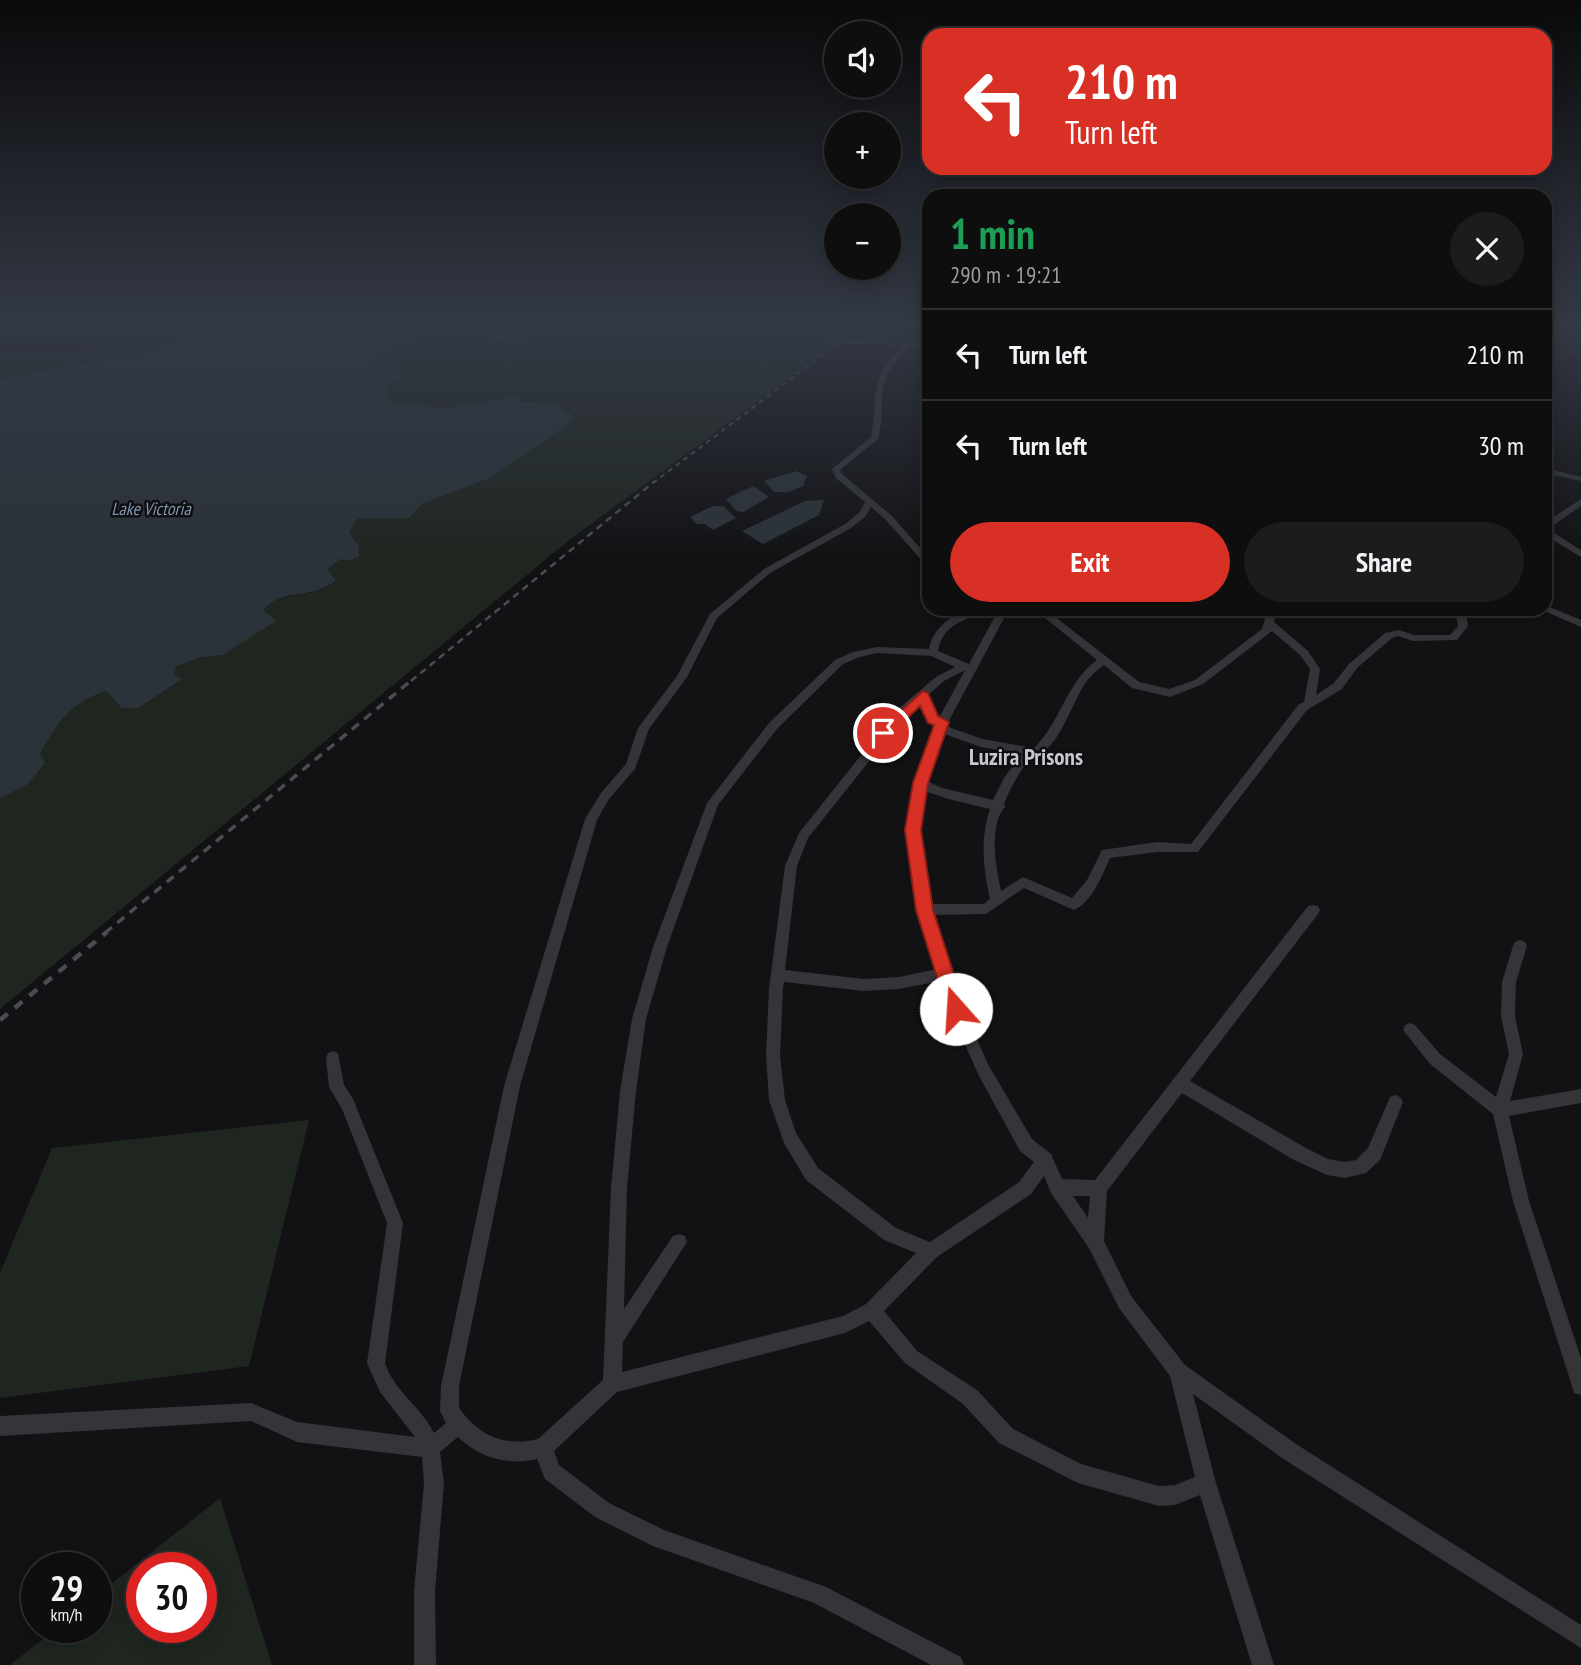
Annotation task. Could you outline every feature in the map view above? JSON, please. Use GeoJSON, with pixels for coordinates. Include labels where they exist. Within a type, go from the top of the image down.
{"type":"FeatureCollection","features":[{"type":"Feature","properties":{"kind":"street"},"geometry":{"type":"LineString","coordinates":[[877,404],[875,438],[836,469],[839,476],[888,517],[922,555]]}},
{"type":"Feature","properties":{"kind":"street"},"geometry":{"type":"LineString","coordinates":[[1552,472],[1581,479]]}},
{"type":"Feature","properties":{"kind":"street"},"geometry":{"type":"LineString","coordinates":[[870,502],[862,515],[848,526],[767,571],[713,616],[682,677],[644,728],[631,766],[605,796],[592,819],[512,1086],[450,1386],[449,1411],[458,1425],[471,1437],[497,1451],[523,1454],[543,1448],[612,1384],[845,1324],[872,1310],[931,1251],[1026,1188],[1045,1160]]}},
{"type":"Feature","properties":{"kind":"street"},"geometry":{"type":"LineString","coordinates":[[1552,524],[1581,502]]}},
{"type":"Feature","properties":{"kind":"street"},"geometry":{"type":"LineString","coordinates":[[1552,534],[1581,554]]}},
{"type":"Feature","properties":{"kind":"street"},"geometry":{"type":"LineString","coordinates":[[1552,611],[1581,624]]}},
{"type":"Feature","properties":{"kind":"street"},"geometry":{"type":"LineString","coordinates":[[933,653],[935,639],[947,624],[965,616]]}},
{"type":"Feature","properties":{"kind":"street"},"geometry":{"type":"LineString","coordinates":[[999,616],[966,666],[941,725],[921,783],[913,830],[925,910],[944,974],[984,1071],[1026,1145],[1045,1160],[1057,1186],[1095,1242],[1125,1302],[1178,1371],[1289,1451],[1581,1637]]}},
{"type":"Feature","properties":{"kind":"street"},"geometry":{"type":"LineString","coordinates":[[1048,616],[1136,685],[1158,692],[1177,692],[1210,674],[1270,624],[1272,616]]}},
{"type":"Feature","properties":{"kind":"street"},"geometry":{"type":"LineString","coordinates":[[925,910],[986,909],[1023,882],[1074,905],[1092,883],[1106,854],[1157,847],[1194,849],[1276,740],[1309,702],[1338,686],[1353,666],[1389,635],[1399,633],[1413,638],[1453,638],[1462,626],[1461,616]]}},
{"type":"Feature","properties":{"kind":"street"},"geometry":{"type":"LineString","coordinates":[[1270,624],[1304,653],[1315,669],[1309,702]]}},
{"type":"Feature","properties":{"kind":"street"},"geometry":{"type":"LineString","coordinates":[[612,1384],[619,1188],[628,1091],[639,1019],[664,935],[713,803],[773,726],[839,662],[857,654],[877,650],[933,653],[966,666]]}},
{"type":"Feature","properties":{"kind":"street"},"geometry":{"type":"LineString","coordinates":[[997,900],[989,841],[999,807],[1017,767],[1030,752],[1042,747],[1086,672],[1104,660]]}},
{"type":"Feature","properties":{"kind":"street"},"geometry":{"type":"LineString","coordinates":[[931,1251],[890,1234],[812,1174],[790,1137],[778,1100],[773,1056],[777,975],[791,866],[803,836],[883,733],[923,696],[966,666]]}},
{"type":"Feature","properties":{"kind":"street"},"geometry":{"type":"LineString","coordinates":[[923,696],[933,719],[941,725],[981,743],[1030,752]]}},
{"type":"Feature","properties":{"kind":"street"},"geometry":{"type":"LineString","coordinates":[[1014,748],[1017,767]]}},
{"type":"Feature","properties":{"kind":"street"},"geometry":{"type":"LineString","coordinates":[[921,783],[929,789],[977,798],[999,807]]}},
{"type":"Feature","properties":{"kind":"street"},"geometry":{"type":"LineString","coordinates":[[1095,1242],[1098,1188],[1313,910]]}},
{"type":"Feature","properties":{"kind":"street"},"geometry":{"type":"LineString","coordinates":[[1520,946],[1509,993],[1508,1016],[1516,1054],[1500,1110],[1521,1201],[1581,1386]]}},
{"type":"Feature","properties":{"kind":"street"},"geometry":{"type":"LineString","coordinates":[[777,975],[864,985],[899,983],[944,974]]}},
{"type":"Feature","properties":{"kind":"street"},"geometry":{"type":"LineString","coordinates":[[1410,1030],[1430,1054],[1500,1110],[1581,1096]]}},
{"type":"Feature","properties":{"kind":"street"},"geometry":{"type":"LineString","coordinates":[[333,1058],[337,1087],[348,1104],[395,1223],[376,1363],[380,1381],[411,1416],[430,1448],[433,1494],[426,1576],[425,1665]]}},
{"type":"Feature","properties":{"kind":"street"},"geometry":{"type":"LineString","coordinates":[[1181,1084],[1300,1153],[1327,1167],[1345,1170],[1360,1167],[1374,1154],[1395,1102]]}},
{"type":"Feature","properties":{"kind":"street"},"geometry":{"type":"LineString","coordinates":[[1057,1186],[1098,1188]]}},
{"type":"Feature","properties":{"kind":"street"},"geometry":{"type":"LineString","coordinates":[[614,1338],[678,1242]]}},
{"type":"Feature","properties":{"kind":"street"},"geometry":{"type":"LineString","coordinates":[[872,1310],[911,1357],[970,1397],[1006,1436],[1078,1473],[1159,1496],[1175,1495],[1206,1483]]}},
{"type":"Feature","properties":{"kind":"street"},"geometry":{"type":"LineString","coordinates":[[1178,1371],[1206,1483],[1264,1665]]}},
{"type":"Feature","properties":{"kind":"street"},"geometry":{"type":"LineString","coordinates":[[0,1426],[251,1412],[297,1433],[430,1448],[458,1425]]}},
{"type":"Feature","properties":{"kind":"street"},"geometry":{"type":"LineString","coordinates":[[543,1448],[552,1472],[601,1510],[660,1539],[819,1594],[953,1665]]}},
{"type":"Feature","properties":{"kind":"shaded area"},"geometry":{"type":"Polygon","coordinates":[[[399,404],[471,404],[440,407],[399,404]]]}},
{"type":"Feature","properties":{"kind":"shaded area"},"geometry":{"type":"Polygon","coordinates":[[[544,404],[754,404],[568,541],[0,1009],[0,799],[28,784],[44,763],[40,754],[66,715],[93,696],[106,691],[122,707],[181,679],[173,675],[176,667],[198,658],[223,655],[275,621],[262,610],[271,603],[289,596],[315,592],[336,582],[327,569],[359,546],[349,533],[358,518],[409,517],[422,504],[490,478],[566,426],[574,416],[544,404]]]}},
{"type":"Feature","properties":{"kind":"shaded area"},"geometry":{"type":"Polygon","coordinates":[[[309,1120],[249,1366],[0,1398],[0,1273],[52,1148],[309,1120]]]}},
{"type":"Feature","properties":{"kind":"shaded area"},"geometry":{"type":"Polygon","coordinates":[[[220,1498],[272,1665],[10,1665],[38,1643],[112,1643],[112,1583],[126,1572],[126,1643],[217,1643],[217,1552],[152,1552],[220,1498]]]}},
{"type":"Feature","properties":{"kind":"water","name":"Lake Victoria"},"geometry":{"type":"Polygon","coordinates":[[[0,404],[399,404],[444,408],[473,404],[551,404],[574,416],[566,426],[490,478],[422,504],[409,518],[358,518],[349,533],[359,546],[359,556],[349,561],[341,559],[327,569],[336,581],[316,591],[280,598],[272,603],[263,610],[276,621],[223,655],[198,658],[176,667],[174,675],[182,679],[138,708],[122,708],[106,691],[83,702],[66,715],[53,732],[40,754],[45,763],[28,784],[0,799],[0,404]]]}},
{"type":"Feature","properties":{"kind":"water"},"geometry":{"type":"Polygon","coordinates":[[[796,471],[807,476],[803,486],[789,492],[774,492],[764,481],[796,471]]]}},
{"type":"Feature","properties":{"kind":"water"},"geometry":{"type":"Polygon","coordinates":[[[753,486],[769,497],[743,512],[736,511],[726,499],[753,486]]]}},
{"type":"Feature","properties":{"kind":"water"},"geometry":{"type":"Polygon","coordinates":[[[824,500],[819,515],[763,544],[742,531],[805,501],[824,500]]]}},
{"type":"Feature","properties":{"kind":"water"},"geometry":{"type":"Polygon","coordinates":[[[713,506],[723,506],[736,518],[713,530],[705,524],[697,524],[690,517],[713,506]]]}},
{"type":"Feature","properties":{"kind":"railway"},"geometry":{"type":"LineString","coordinates":[[653,483],[758,404]]}},
{"type":"Feature","properties":{"kind":"railway"},"geometry":{"type":"LineString","coordinates":[[411,681],[655,481]]}},
{"type":"Feature","properties":{"kind":"railway"},"geometry":{"type":"LineString","coordinates":[[105,933],[413,679]]}},
{"type":"Feature","properties":{"kind":"railway"},"geometry":{"type":"LineString","coordinates":[[0,1020],[107,932]]}},
{"type":"Feature","properties":{"kind":"district","name":"Luzira Prisons"},"geometry":{"type":"Point","coordinates":[1026,756]}},
{"type":"Feature","properties":{"kind":"route"},"geometry":{"type":"LineString","coordinates":[[883,733],[901,713],[923,696],[933,719],[942,722],[921,783],[913,830],[917,871],[925,910],[956,1009]]}}]}
